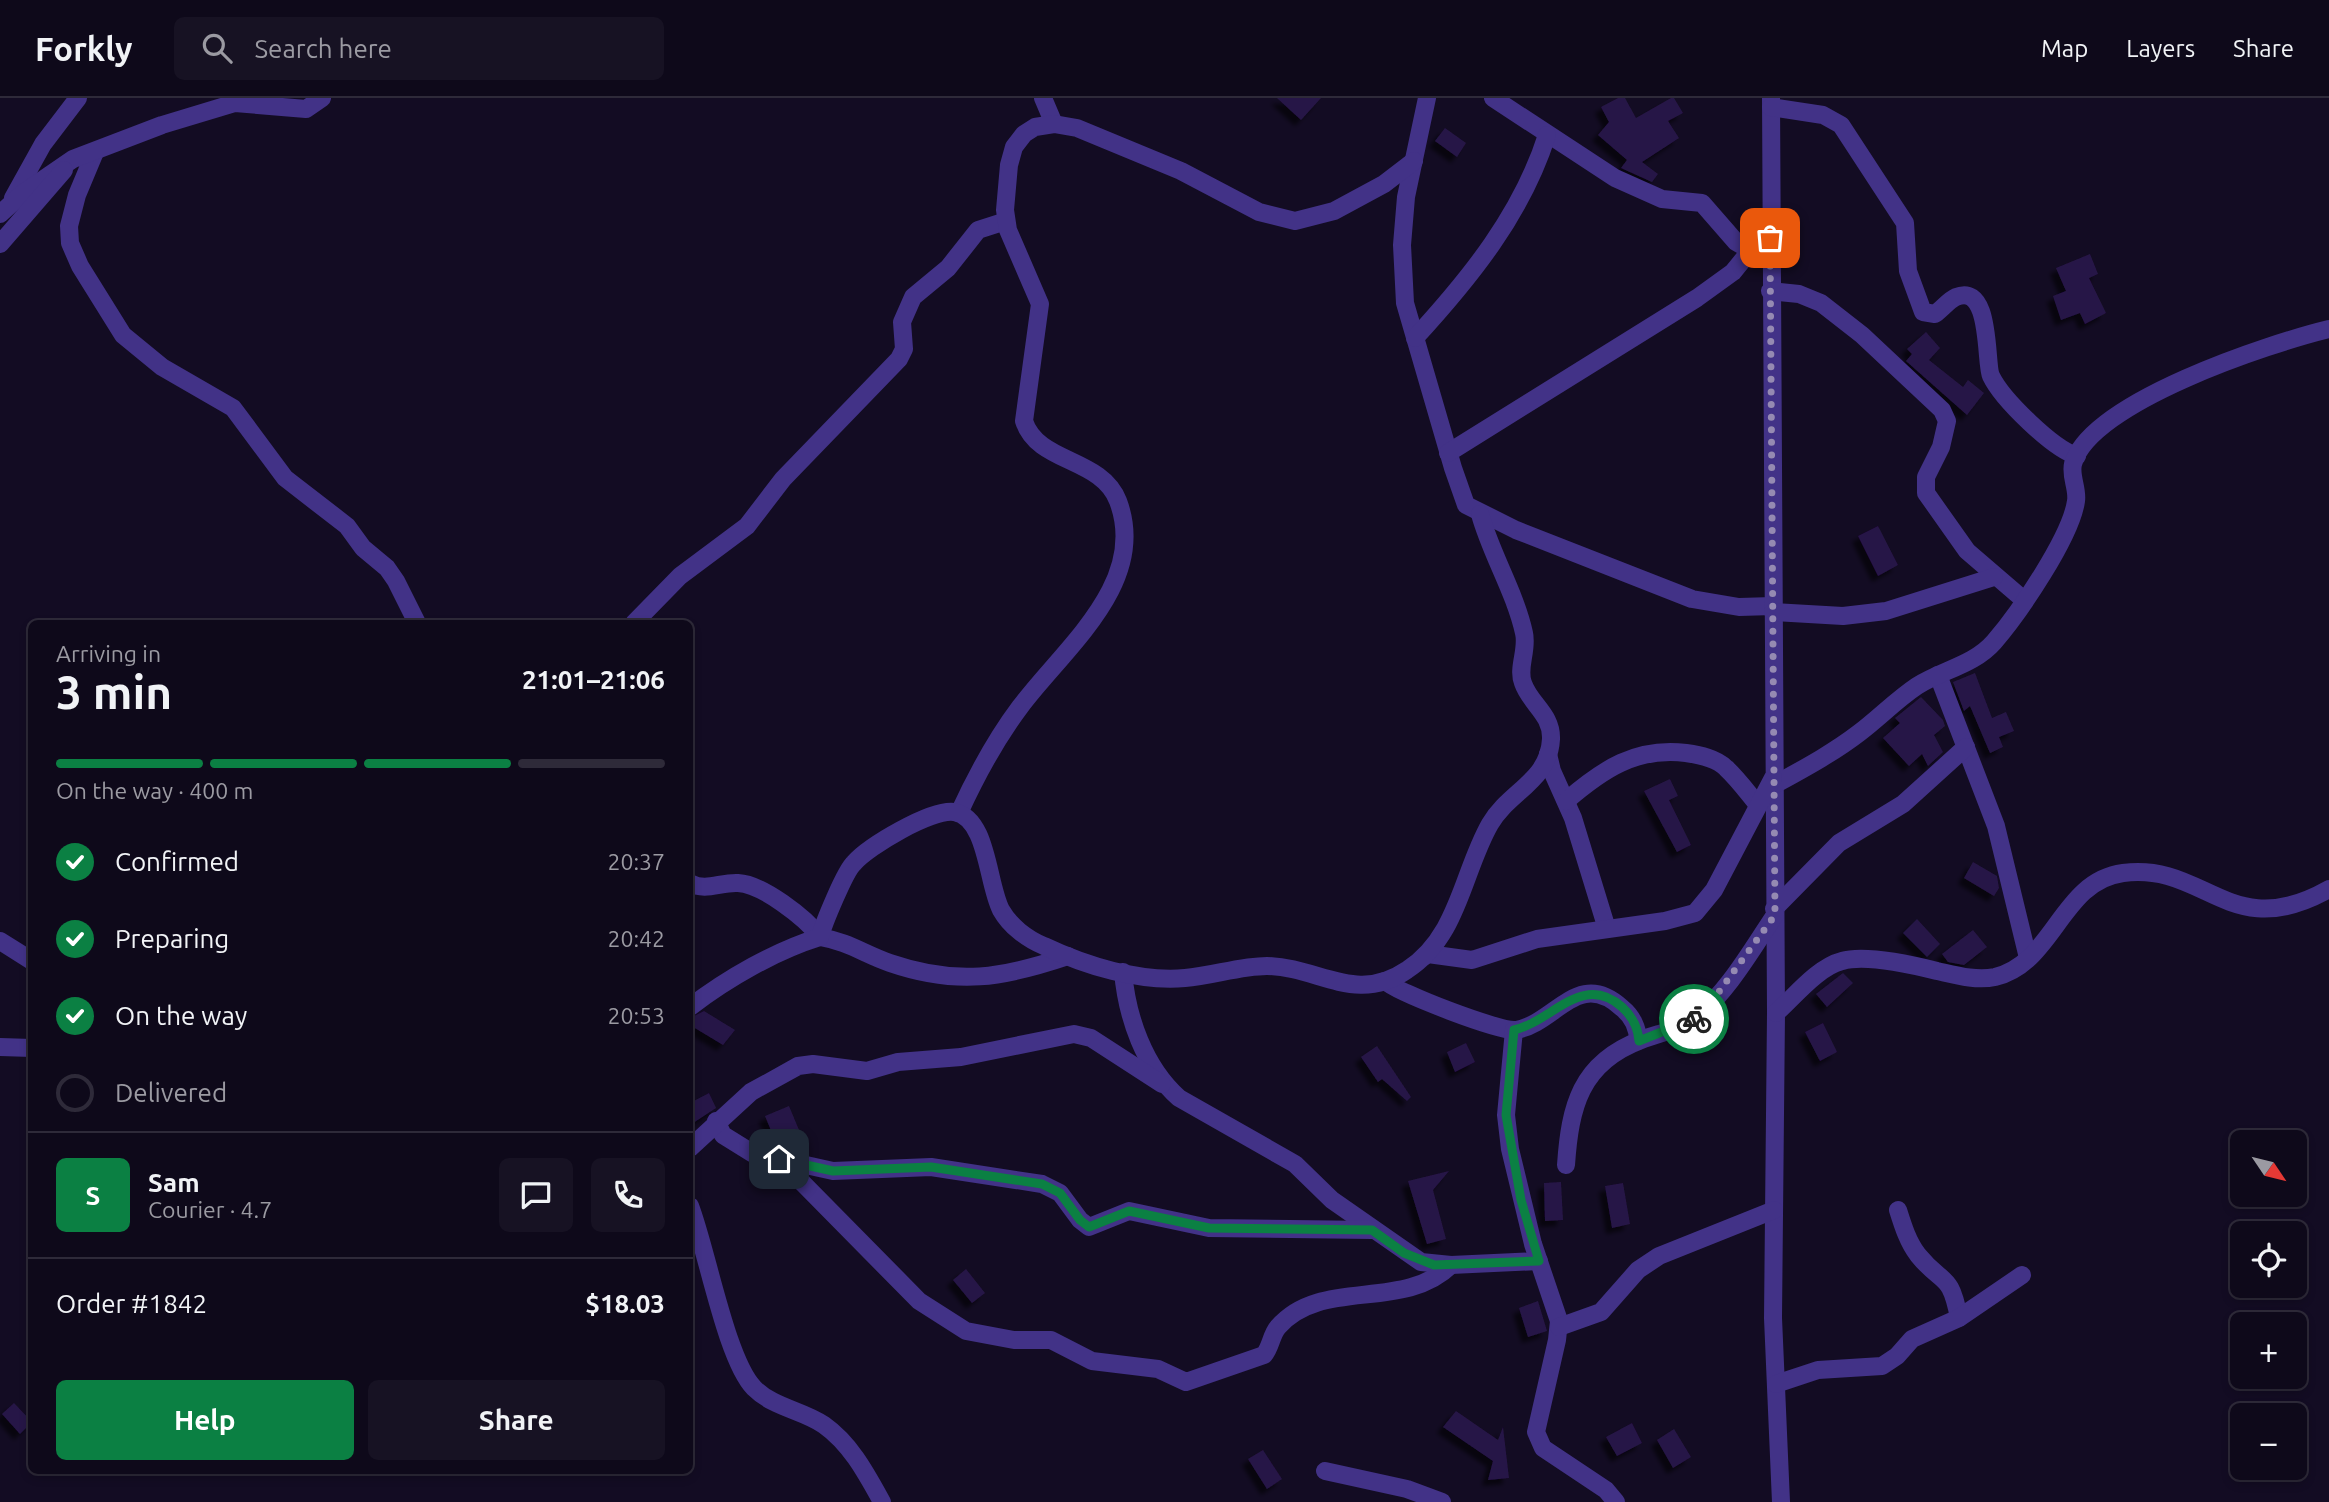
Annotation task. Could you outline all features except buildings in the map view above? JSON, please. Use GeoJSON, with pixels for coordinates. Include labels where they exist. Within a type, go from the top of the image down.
{"type":"FeatureCollection","features":[{"type":"Feature","properties":{"kind":"street"},"geometry":{"type":"LineString","coordinates":[[5,209],[43,144],[78,98]]}},
{"type":"Feature","properties":{"kind":"street"},"geometry":{"type":"LineString","coordinates":[[5,209],[73,159],[162,125],[235,103],[306,110],[322,98]]}},
{"type":"Feature","properties":{"kind":"street"},"geometry":{"type":"LineString","coordinates":[[1043,98],[1054,124]]}},
{"type":"Feature","properties":{"kind":"street"},"geometry":{"type":"LineString","coordinates":[[1427,98],[1406,197],[1402,245],[1405,303],[1448,453],[1466,505],[1480,514],[1692,599],[1739,607],[1843,616],[1886,611],[1994,577]]}},
{"type":"Feature","properties":{"kind":"street"},"geometry":{"type":"LineString","coordinates":[[1493,98],[1615,178],[1651,196],[1702,203],[1736,242],[1770,260]]}},
{"type":"Feature","properties":{"kind":"street"},"geometry":{"type":"LineString","coordinates":[[1781,1502],[1776,1384],[1774,1210],[1776,1013],[1771,103],[1824,115],[1841,125],[1905,223],[1908,271],[1923,312],[1935,314],[1955,298],[1964,296],[1972,299],[1982,315],[1989,343],[1989,374],[2018,410],[2052,441],[2077,456]]}},
{"type":"Feature","properties":{"kind":"street"},"geometry":{"type":"LineString","coordinates":[[959,813],[971,785],[1013,717],[1103,603],[1121,568],[1125,548],[1122,513],[1116,496],[1102,478],[1087,467],[1040,446],[1028,433],[1024,421],[1024,401],[1040,304],[1006,221],[1006,187],[1014,147],[1024,134],[1035,127],[1054,124],[1077,128],[1181,171],[1259,212],[1280,219],[1311,219],[1334,211],[1384,184],[1414,162]]}},
{"type":"Feature","properties":{"kind":"street"},"geometry":{"type":"LineString","coordinates":[[1415,338],[1443,307],[1511,216],[1534,174],[1547,135]]}},
{"type":"Feature","properties":{"kind":"street"},"geometry":{"type":"LineString","coordinates":[[95,152],[77,195],[69,226],[70,243],[80,266],[123,335],[162,367],[233,408],[285,478],[347,526],[363,548],[387,568],[396,580],[416,620]]}},
{"type":"Feature","properties":{"kind":"street"},"geometry":{"type":"LineString","coordinates":[[0,244],[73,159]]}},
{"type":"Feature","properties":{"kind":"street"},"geometry":{"type":"LineString","coordinates":[[637,620],[680,576],[747,526],[783,479],[899,359],[904,349],[902,323],[906,310],[921,288],[948,268],[978,230],[1006,221]]}},
{"type":"Feature","properties":{"kind":"street"},"geometry":{"type":"LineString","coordinates":[[1448,453],[1696,298],[1733,272],[1750,251]]}},
{"type":"Feature","properties":{"kind":"street"},"geometry":{"type":"LineString","coordinates":[[1770,291],[1810,297],[1828,309],[1942,410],[1947,421],[1941,447],[1926,477],[1926,493],[1960,543],[1994,577],[2024,600]]}},
{"type":"Feature","properties":{"kind":"street"},"geometry":{"type":"LineString","coordinates":[[1425,956],[1472,960],[1537,939],[1686,917],[1700,909],[1714,890],[1758,805],[1774,781],[1858,734],[1916,687],[1986,651],[2024,600],[2061,541],[2076,500],[2073,464],[2105,426],[2167,386],[2232,358],[2329,329]]}},
{"type":"Feature","properties":{"kind":"street"},"geometry":{"type":"LineString","coordinates":[[820,937],[844,876],[853,863],[928,817],[944,811],[959,813],[980,833],[1002,911],[1017,929],[1041,945],[1068,956],[1157,980],[1267,966],[1292,969],[1353,986],[1385,981],[1407,971],[1425,956],[1452,920],[1476,852],[1499,809],[1539,774],[1548,754],[1551,730],[1521,677],[1526,643],[1520,620],[1480,514]]}},
{"type":"Feature","properties":{"kind":"street"},"geometry":{"type":"LineString","coordinates":[[1938,675],[1996,826],[2028,958]]}},
{"type":"Feature","properties":{"kind":"street"},"geometry":{"type":"LineString","coordinates":[[1566,1165],[1569,1126],[1581,1088],[1604,1062],[1639,1041],[1678,1028],[1695,1018],[1727,982],[1774,912],[1839,843],[1903,804],[1966,747]]}},
{"type":"Feature","properties":{"kind":"street"},"geometry":{"type":"LineString","coordinates":[[1566,801],[1622,760],[1638,755],[1677,752],[1707,757],[1726,767],[1758,805]]}},
{"type":"Feature","properties":{"kind":"street"},"geometry":{"type":"LineString","coordinates":[[1548,754],[1607,929]]}},
{"type":"Feature","properties":{"kind":"street"},"geometry":{"type":"LineString","coordinates":[[1776,1013],[1828,967],[1843,960],[1917,966],[1964,977],[1984,977],[2013,970],[2028,958],[2074,900],[2107,875],[2157,872],[2235,906],[2256,909],[2282,909],[2329,889]]}},
{"type":"Feature","properties":{"kind":"street"},"geometry":{"type":"LineString","coordinates":[[693,884],[705,889],[738,883],[753,886],[809,923],[820,937]]}},
{"type":"Feature","properties":{"kind":"street"},"geometry":{"type":"LineString","coordinates":[[693,1005],[725,983],[797,944],[820,937],[847,942],[889,963],[968,979],[1010,973],[1068,956]]}},
{"type":"Feature","properties":{"kind":"street"},"geometry":{"type":"LineString","coordinates":[[0,941],[28,958]]}},
{"type":"Feature","properties":{"kind":"street"},"geometry":{"type":"LineString","coordinates":[[1123,972],[1128,1012],[1165,1085]]}},
{"type":"Feature","properties":{"kind":"street"},"geometry":{"type":"LineString","coordinates":[[1385,981],[1394,989],[1454,1010],[1490,1027],[1514,1030],[1525,1027],[1577,995],[1589,993],[1604,996],[1625,1010],[1636,1027],[1639,1041]]}},
{"type":"Feature","properties":{"kind":"street"},"geometry":{"type":"LineString","coordinates":[[1514,1030],[1506,1115],[1521,1200],[1559,1327],[1539,1411],[1538,1440],[1554,1456],[1606,1490],[1616,1502]]}},
{"type":"Feature","properties":{"kind":"street"},"geometry":{"type":"LineString","coordinates":[[693,1145],[716,1121],[751,1092],[798,1066],[813,1064],[867,1071],[898,1062],[961,1057],[1074,1034],[1091,1038],[1165,1085],[1199,1111],[1295,1164],[1332,1200],[1420,1262],[1451,1265],[1539,1261]]}},
{"type":"Feature","properties":{"kind":"street"},"geometry":{"type":"LineString","coordinates":[[0,1047],[28,1048]]}},
{"type":"Feature","properties":{"kind":"street"},"geometry":{"type":"LineString","coordinates":[[716,1121],[723,1135],[752,1153],[833,1171],[931,1167],[1042,1184],[1060,1193],[1080,1220],[1089,1227],[1129,1211],[1209,1228],[1372,1230]]}},
{"type":"Feature","properties":{"kind":"street"},"geometry":{"type":"LineString","coordinates":[[779,1159],[919,1301],[966,1331],[1014,1339],[1051,1340],[1092,1361],[1158,1368],[1186,1382],[1264,1355],[1278,1327],[1309,1307],[1346,1297],[1395,1293],[1421,1286],[1441,1276],[1451,1265]]}},
{"type":"Feature","properties":{"kind":"street"},"geometry":{"type":"LineString","coordinates":[[1559,1327],[1601,1312],[1638,1270],[1659,1256],[1774,1210]]}},
{"type":"Feature","properties":{"kind":"street"},"geometry":{"type":"LineString","coordinates":[[1898,1210],[1909,1242],[1919,1256],[1951,1286],[1959,1318]]}},
{"type":"Feature","properties":{"kind":"street"},"geometry":{"type":"LineString","coordinates":[[693,1216],[743,1374],[766,1398],[823,1424],[843,1442],[882,1502]]}},
{"type":"Feature","properties":{"kind":"street"},"geometry":{"type":"LineString","coordinates":[[1776,1384],[1818,1370],[1882,1366],[1898,1356],[1912,1339],[1959,1318],[2022,1275]]}},
{"type":"Feature","properties":{"kind":"street"},"geometry":{"type":"LineString","coordinates":[[1325,1471],[1407,1489],[1442,1502]]}},
{"type":"Feature","properties":{"kind":"way so far"},"geometry":{"type":"LineString","coordinates":[[1694,1019],[1710,1004],[1775,915],[1770,238]]}},
{"type":"Feature","properties":{"kind":"route"},"geometry":{"type":"LineString","coordinates":[[779,1159],[833,1171],[931,1167],[1042,1184],[1060,1193],[1073,1213],[1089,1227],[1129,1211],[1209,1228],[1372,1230],[1404,1253],[1420,1262],[1434,1265],[1539,1261],[1521,1200],[1506,1115],[1514,1030],[1544,1017],[1577,995],[1589,993],[1604,996],[1625,1010],[1636,1027],[1639,1041],[1678,1028],[1694,1019]]}}]}
